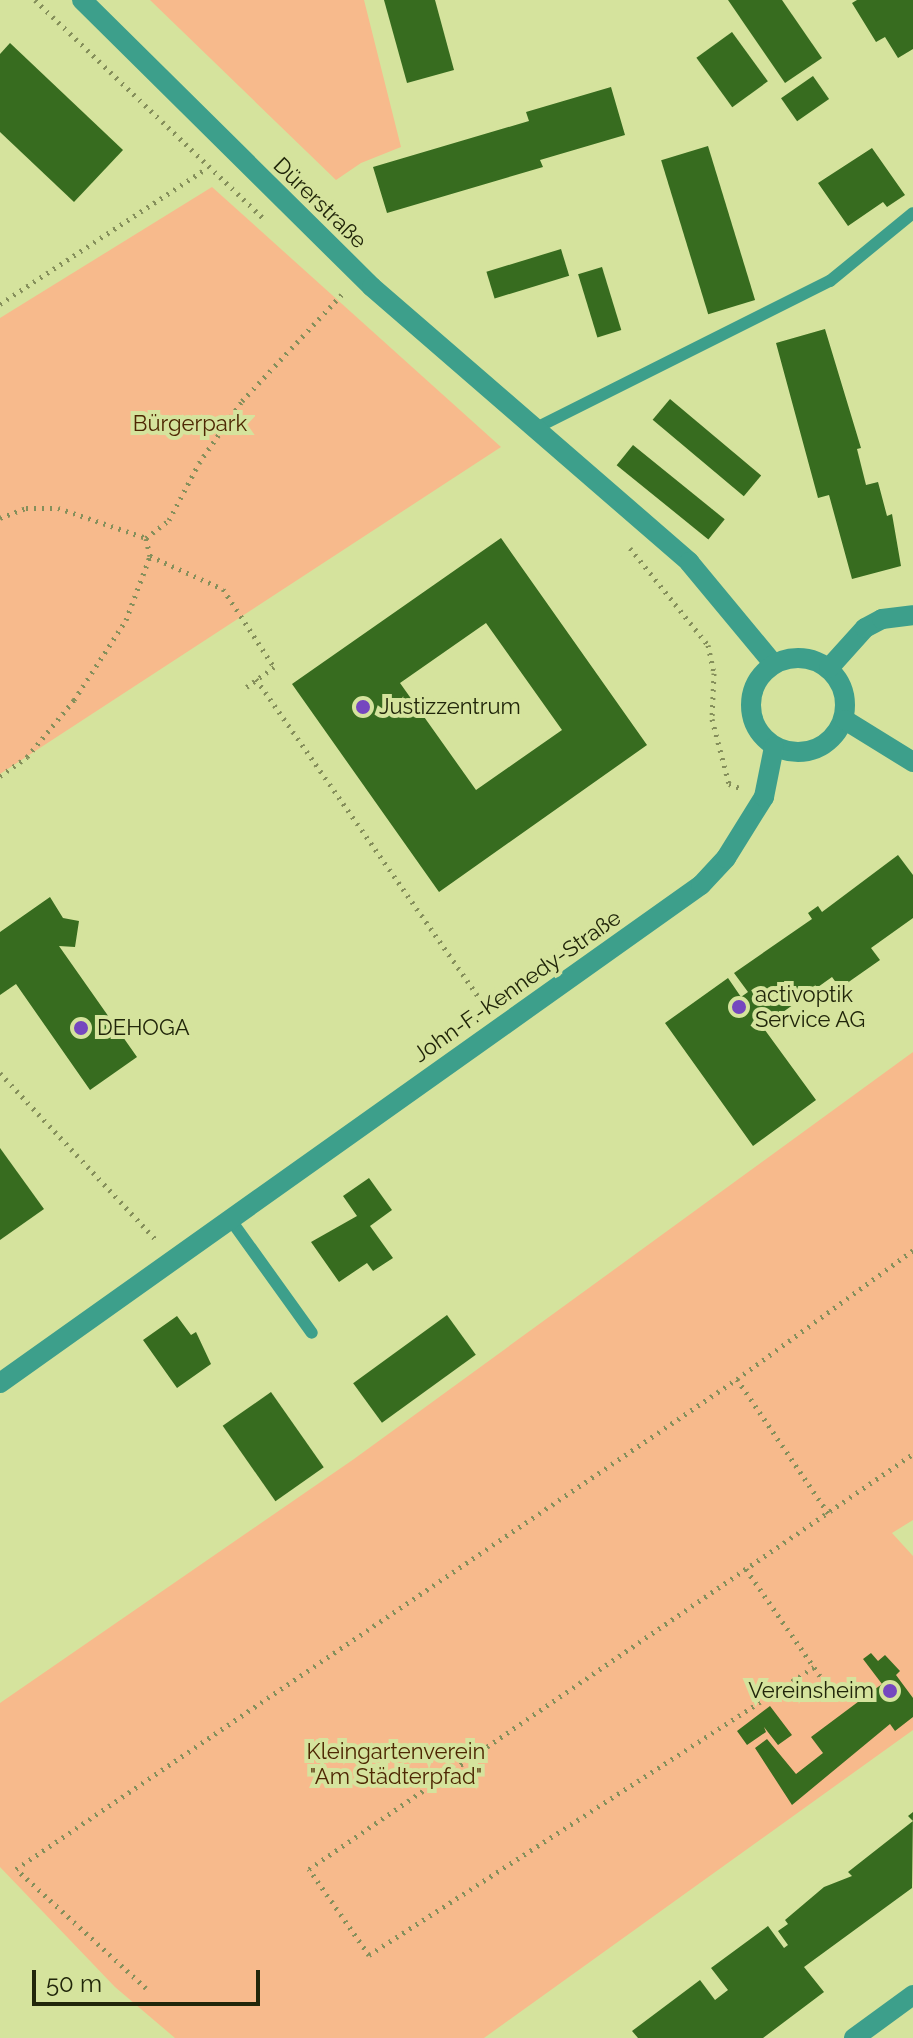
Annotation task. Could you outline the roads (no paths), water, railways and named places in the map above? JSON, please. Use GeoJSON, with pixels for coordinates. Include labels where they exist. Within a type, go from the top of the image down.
{"type":"FeatureCollection","features":[{"type":"Feature","properties":{"kind":"street","name":"Dürerstraße"},"geometry":{"type":"LineString","coordinates":[[82,0],[232,152],[360,275],[689,562],[773,663]]}},
{"type":"Feature","properties":{"kind":"street"},"geometry":{"type":"LineString","coordinates":[[829,668],[865,628],[913,615]]}},
{"type":"Feature","properties":{"kind":"street"},"geometry":{"type":"LineString","coordinates":[[811,659],[829,668],[846,700],[845,720],[824,744],[809,751],[774,747],[752,716],[751,696],[773,663],[811,659]]}},
{"type":"Feature","properties":{"kind":"street"},"geometry":{"type":"LineString","coordinates":[[845,720],[913,762]]}},
{"type":"Feature","properties":{"kind":"street","name":"John-F.-Kennedy-Straße"},"geometry":{"type":"LineString","coordinates":[[0,1383],[701,885],[726,858],[764,797],[774,747]]}},
{"type":"Feature","properties":{"kind":"street"},"geometry":{"type":"LineString","coordinates":[[854,2038],[913,1995]]}},
{"type":"Feature","properties":{"kind":"lane"},"geometry":{"type":"LineString","coordinates":[[536,428],[830,281],[913,213]]}},
{"type":"Feature","properties":{"kind":"lane"},"geometry":{"type":"LineString","coordinates":[[230,1219],[312,1333]]}},
{"type":"Feature","properties":{"kind":"place","name":"Justizzentrum"},"geometry":{"type":"Point","coordinates":[363,707]}},
{"type":"Feature","properties":{"kind":"place","name":"activoptik Service AG"},"geometry":{"type":"Point","coordinates":[739,1007]}},
{"type":"Feature","properties":{"kind":"place","name":"DEHOGA"},"geometry":{"type":"Point","coordinates":[81,1028]}},
{"type":"Feature","properties":{"kind":"place","name":"Vereinsheim"},"geometry":{"type":"Point","coordinates":[890,1691]}},
{"type":"Feature","properties":{"kind":"park label","name":"Bürgerpark"},"geometry":{"type":"Point","coordinates":[190,424]}},
{"type":"Feature","properties":{"kind":"park label","name":"Kleingartenverein \"Am Städterpfad\""},"geometry":{"type":"Point","coordinates":[396,1764]}}]}
